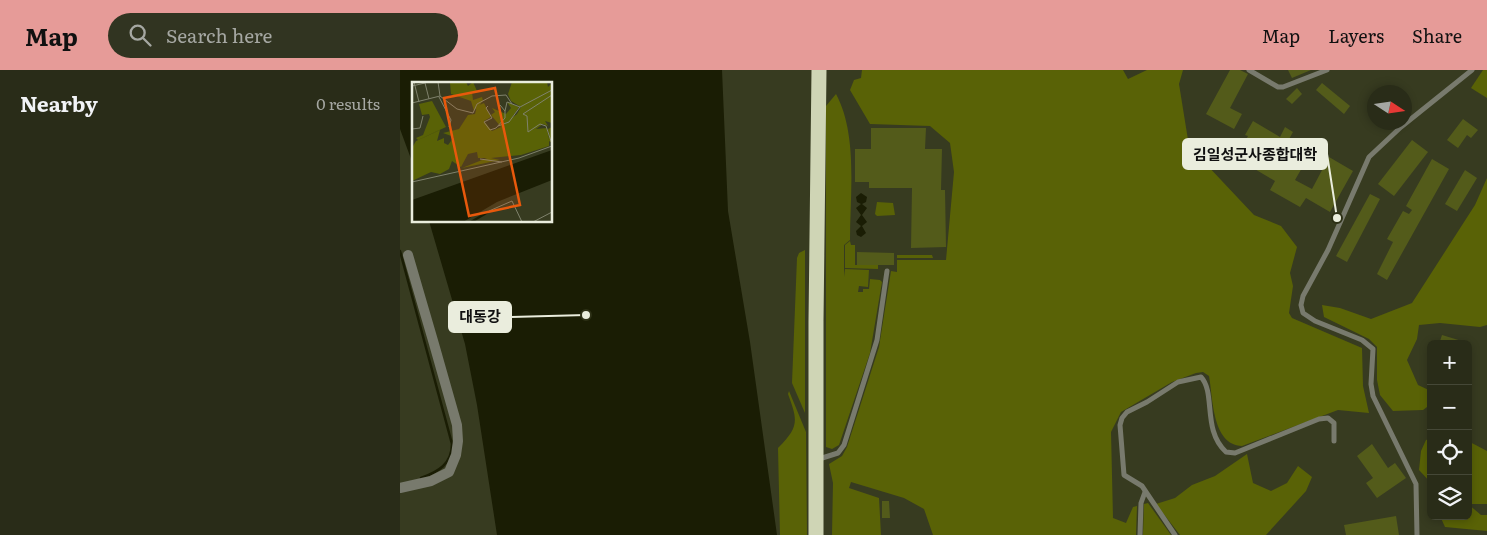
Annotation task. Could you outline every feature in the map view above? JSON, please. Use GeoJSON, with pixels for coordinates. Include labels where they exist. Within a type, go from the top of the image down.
{"type":"FeatureCollection","features":[{"type":"Feature","properties":{"kind":"highway"},"geometry":{"type":"LineString","coordinates":[[816,535],[819,70]]}},
{"type":"Feature","properties":{"kind":"street"},"geometry":{"type":"LineString","coordinates":[[400,488],[431,481],[449,472],[456,456],[458,441],[449,398],[408,255]]}},
{"type":"Feature","properties":{"kind":"lane"},"geometry":{"type":"LineString","coordinates":[[1249,70],[1278,87],[1283,87],[1327,70]]}},
{"type":"Feature","properties":{"kind":"lane"},"geometry":{"type":"LineString","coordinates":[[1417,535],[1416,484],[1373,396],[1371,384],[1373,349],[1362,340],[1315,321],[1304,313],[1301,305],[1303,296],[1328,250],[1369,157],[1400,127],[1472,70]]}},
{"type":"Feature","properties":{"kind":"lane"},"geometry":{"type":"LineString","coordinates":[[816,460],[838,453],[844,445],[876,340],[887,271]]}},
{"type":"Feature","properties":{"kind":"lane"},"geometry":{"type":"LineString","coordinates":[[1175,535],[1142,486],[1124,475],[1120,425],[1122,418],[1178,382],[1192,377],[1201,377],[1206,383],[1208,407],[1215,437],[1226,452],[1235,453],[1319,419],[1328,418],[1334,423],[1334,442]]}},
{"type":"Feature","properties":{"kind":"lane"},"geometry":{"type":"LineString","coordinates":[[1140,535],[1141,503],[1145,492]]}},
{"type":"Feature","properties":{"kind":"green space"},"geometry":{"type":"Polygon","coordinates":[[[862,70],[1123,70],[1128,79],[1147,70],[1183,70],[1179,84],[1189,146],[1254,215],[1281,226],[1297,247],[1290,273],[1293,286],[1289,313],[1292,318],[1362,348],[1363,386],[1369,413],[1338,410],[1242,446],[1232,444],[1219,429],[1213,408],[1209,376],[1203,372],[1196,373],[1172,382],[1121,412],[1111,432],[1113,518],[1126,523],[1133,507],[1137,506],[1136,535],[933,535],[924,509],[904,498],[851,482],[849,488],[879,498],[881,535],[832,535],[833,483],[829,464],[842,456],[847,447],[879,347],[891,271],[897,272],[897,260],[946,260],[954,172],[950,143],[930,126],[870,124],[850,90],[854,80],[861,78],[862,70]]]}},
{"type":"Feature","properties":{"kind":"green space"},"geometry":{"type":"Polygon","coordinates":[[[1483,70],[1487,70],[1487,98],[1471,88],[1483,70]]]}},
{"type":"Feature","properties":{"kind":"green space"},"geometry":{"type":"Polygon","coordinates":[[[836,94],[843,110],[847,128],[851,165],[850,240],[844,245],[844,277],[845,269],[869,270],[868,287],[859,286],[858,292],[863,292],[863,289],[869,289],[870,279],[882,282],[870,353],[839,445],[832,449],[826,447],[826,106],[836,94]]]}},
{"type":"Feature","properties":{"kind":"green space"},"geometry":{"type":"Polygon","coordinates":[[[1487,178],[1487,325],[1480,327],[1440,323],[1419,325],[1417,339],[1407,360],[1418,385],[1427,389],[1427,407],[1423,410],[1393,411],[1380,395],[1377,380],[1377,347],[1369,339],[1324,317],[1322,305],[1340,308],[1371,319],[1412,303],[1475,205],[1487,178]]]}},
{"type":"Feature","properties":{"kind":"green space"},"geometry":{"type":"Polygon","coordinates":[[[877,202],[893,203],[895,215],[877,216],[875,214],[877,202]]]}},
{"type":"Feature","properties":{"kind":"green space"},"geometry":{"type":"Polygon","coordinates":[[[850,241],[851,245],[855,245],[855,265],[878,265],[878,269],[845,268],[845,245],[850,241]]]}},
{"type":"Feature","properties":{"kind":"green space"},"geometry":{"type":"Polygon","coordinates":[[[805,250],[805,413],[792,383],[797,258],[799,253],[805,250]]]}},
{"type":"Feature","properties":{"kind":"green space"},"geometry":{"type":"Polygon","coordinates":[[[897,255],[932,255],[933,258],[897,258],[897,255]]]}},
{"type":"Feature","properties":{"kind":"green space"},"geometry":{"type":"Polygon","coordinates":[[[789,391],[806,432],[807,535],[780,535],[778,448],[790,434],[795,423],[794,411],[788,394],[789,391]]]}},
{"type":"Feature","properties":{"kind":"green space"},"geometry":{"type":"Polygon","coordinates":[[[1426,440],[1427,479],[1419,470],[1421,451],[1426,440]]]}},
{"type":"Feature","properties":{"kind":"green space"},"geometry":{"type":"Polygon","coordinates":[[[1472,443],[1487,451],[1487,504],[1472,504],[1472,443]]]}},
{"type":"Feature","properties":{"kind":"green space"},"geometry":{"type":"Polygon","coordinates":[[[1247,454],[1253,483],[1271,491],[1287,483],[1298,466],[1312,477],[1306,491],[1266,535],[1180,535],[1156,504],[1175,498],[1192,485],[1215,476],[1247,454]]]}},
{"type":"Feature","properties":{"kind":"green space"},"geometry":{"type":"Polygon","coordinates":[[[1148,503],[1171,535],[1143,535],[1144,504],[1148,503]]]}},
{"type":"Feature","properties":{"kind":"green space"},"geometry":{"type":"Polygon","coordinates":[[[1472,507],[1481,515],[1487,515],[1487,531],[1445,527],[1442,520],[1472,520],[1472,507]]]}},
{"type":"Feature","properties":{"kind":"shaded area"},"geometry":{"type":"Polygon","coordinates":[[[400,70],[722,70],[728,211],[750,342],[777,535],[497,535],[477,405],[465,344],[429,222],[552,222],[552,82],[412,82],[412,162],[400,129],[400,70]]]}},
{"type":"Feature","properties":{"kind":"shaded area"},"geometry":{"type":"Polygon","coordinates":[[[861,193],[867,197],[866,202],[862,204],[867,208],[862,215],[867,222],[862,226],[866,233],[861,237],[857,235],[856,231],[861,226],[856,222],[861,215],[856,208],[861,204],[857,202],[856,197],[861,193]]]}},
{"type":"Feature","properties":{"kind":"building"},"geometry":{"type":"Polygon","coordinates":[[[1230,70],[1240,70],[1248,74],[1230,108],[1242,114],[1234,129],[1206,114],[1230,70]]]}},
{"type":"Feature","properties":{"kind":"building"},"geometry":{"type":"Polygon","coordinates":[[[1288,70],[1311,70],[1292,78],[1288,70]]]}},
{"type":"Feature","properties":{"kind":"building"},"geometry":{"type":"Polygon","coordinates":[[[1322,83],[1350,106],[1344,114],[1316,90],[1322,83]]]}},
{"type":"Feature","properties":{"kind":"building"},"geometry":{"type":"Polygon","coordinates":[[[1297,88],[1302,94],[1292,104],[1286,99],[1297,88]]]}},
{"type":"Feature","properties":{"kind":"building"},"geometry":{"type":"Polygon","coordinates":[[[1463,119],[1478,130],[1471,138],[1467,135],[1458,148],[1447,140],[1463,119]]]}},
{"type":"Feature","properties":{"kind":"building"},"geometry":{"type":"Polygon","coordinates":[[[1253,121],[1280,137],[1285,127],[1293,132],[1288,141],[1310,154],[1295,180],[1312,189],[1329,157],[1353,171],[1330,212],[1306,198],[1300,207],[1270,190],[1275,181],[1236,158],[1248,136],[1245,135],[1253,121]]]}},
{"type":"Feature","properties":{"kind":"building"},"geometry":{"type":"Polygon","coordinates":[[[871,128],[926,128],[925,149],[942,149],[941,190],[945,190],[946,247],[911,248],[912,188],[869,188],[869,182],[855,182],[855,149],[871,149],[871,128]]]}},
{"type":"Feature","properties":{"kind":"building"},"geometry":{"type":"Polygon","coordinates":[[[1412,140],[1428,152],[1394,196],[1378,184],[1412,140]]]}},
{"type":"Feature","properties":{"kind":"building"},"geometry":{"type":"Polygon","coordinates":[[[1432,159],[1449,169],[1387,280],[1377,274],[1393,242],[1387,239],[1403,211],[1409,214],[1412,210],[1406,206],[1432,159]]]}},
{"type":"Feature","properties":{"kind":"building"},"geometry":{"type":"Polygon","coordinates":[[[1465,170],[1477,178],[1457,211],[1445,204],[1465,170]]]}},
{"type":"Feature","properties":{"kind":"building"},"geometry":{"type":"Polygon","coordinates":[[[1370,194],[1380,199],[1347,262],[1336,256],[1370,194]]]}},
{"type":"Feature","properties":{"kind":"building"},"geometry":{"type":"Polygon","coordinates":[[[857,252],[894,253],[894,265],[857,265],[857,252]]]}},
{"type":"Feature","properties":{"kind":"building"},"geometry":{"type":"Polygon","coordinates":[[[1442,335],[1458,340],[1440,340],[1442,335]]]}},
{"type":"Feature","properties":{"kind":"building"},"geometry":{"type":"Polygon","coordinates":[[[1372,444],[1388,468],[1395,463],[1406,478],[1377,498],[1366,483],[1373,478],[1357,456],[1372,444]]]}},
{"type":"Feature","properties":{"kind":"building"},"geometry":{"type":"Polygon","coordinates":[[[882,501],[889,501],[890,518],[882,518],[882,501]]]}},
{"type":"Feature","properties":{"kind":"building"},"geometry":{"type":"Polygon","coordinates":[[[1396,516],[1399,535],[1346,535],[1344,525],[1396,516]]]}},
{"type":"Feature","properties":{"kind":"waterway"},"geometry":{"type":"LineString","coordinates":[[400,251],[452,444],[450,457],[447,462],[438,470],[421,478]]}},
{"type":"Feature","properties":{"kind":"place","name":"김일성군사종합대학"},"geometry":{"type":"Point","coordinates":[1337,218]}},
{"type":"Feature","properties":{"kind":"place","name":"대동강"},"geometry":{"type":"Point","coordinates":[586,315]}}]}
